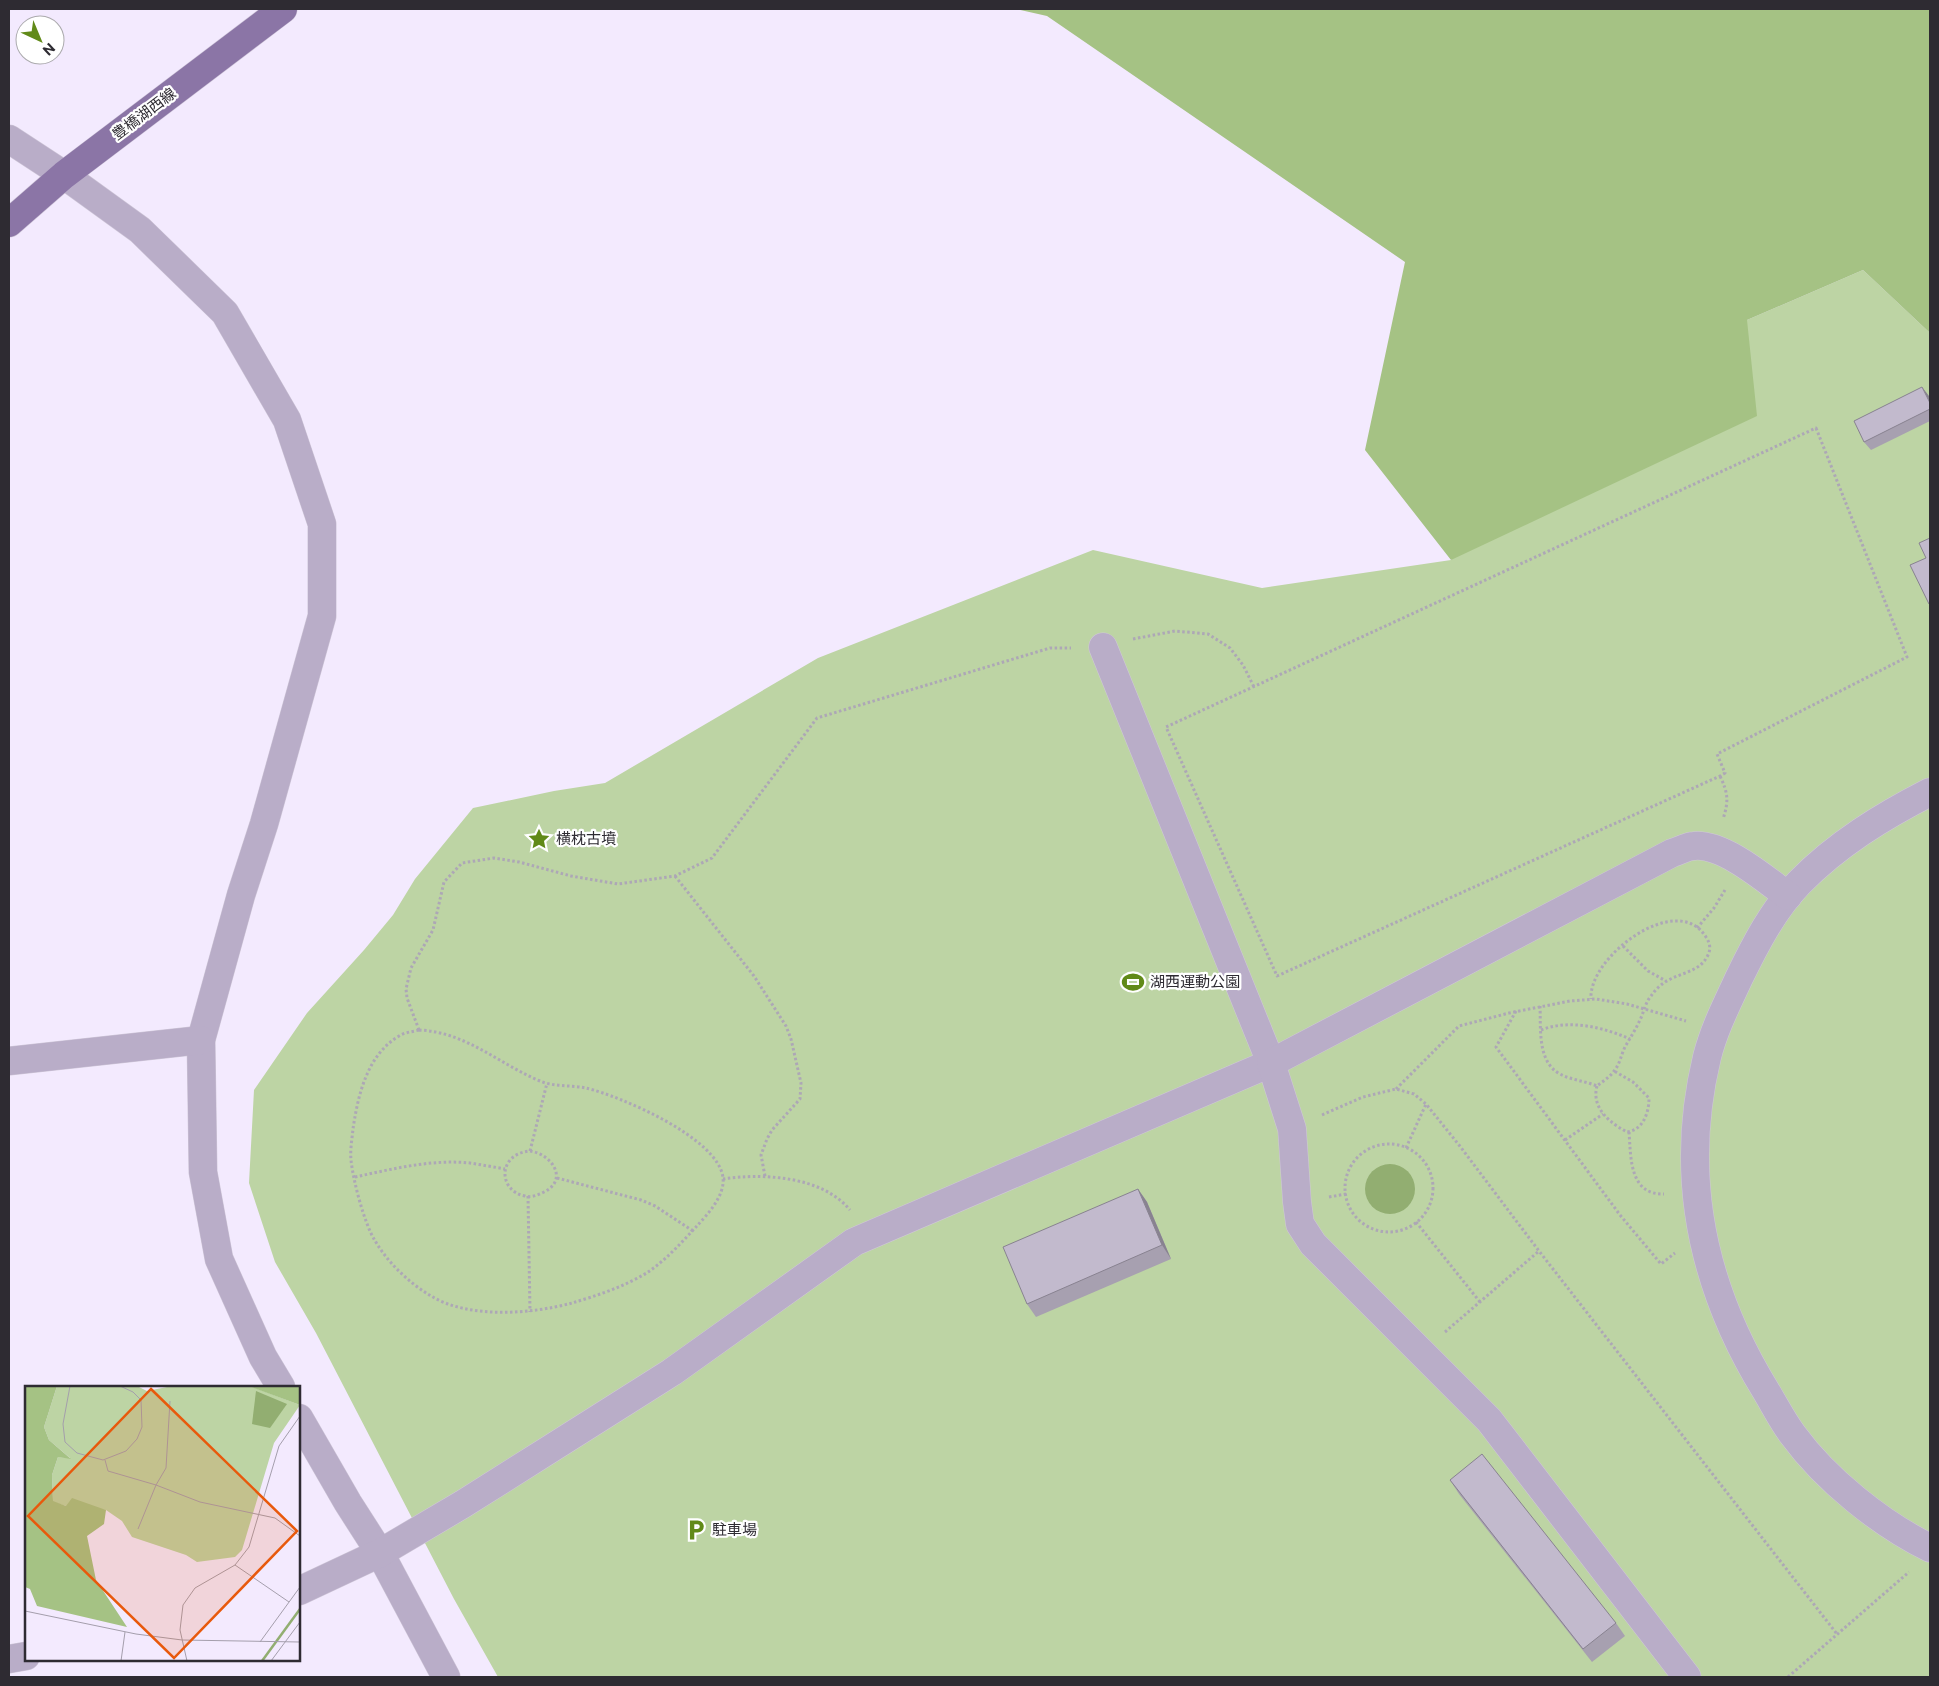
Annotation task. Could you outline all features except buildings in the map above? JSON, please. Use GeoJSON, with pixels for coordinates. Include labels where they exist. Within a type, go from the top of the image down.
{"type":"FeatureCollection","features":[{"type":"Feature","properties":{"kind":"main road","name":"豊橋湖西線"},"geometry":{"type":"LineString","coordinates":[[9,224],[64,175],[283,9]]}},
{"type":"Feature","properties":{"kind":"street"},"geometry":{"type":"LineString","coordinates":[[9,139],[64,175],[140,230],[225,313],[287,420],[322,524],[322,616],[201,1040],[203,1172],[219,1259],[263,1357],[280,1386]]}},
{"type":"Feature","properties":{"kind":"street"},"geometry":{"type":"LineString","coordinates":[[1102,647],[1271,1063],[1292,1129],[1300,1224],[1312,1244],[1488,1420],[1687,1677]]}},
{"type":"Feature","properties":{"kind":"street"},"geometry":{"type":"LineString","coordinates":[[1930,792],[1891,812],[1851,838],[1799,883],[1776,911],[1756,945],[1722,1013],[1708,1055],[1700,1092],[1695,1169],[1706,1253],[1717,1291],[1752,1369],[1792,1435],[1816,1463],[1879,1518],[1904,1535],[1930,1548]]}},
{"type":"Feature","properties":{"kind":"street"},"geometry":{"type":"LineString","coordinates":[[300,1592],[380,1553],[463,1504],[672,1372],[854,1242],[1271,1063],[1672,853],[1693,846],[1708,846],[1725,852],[1788,896]]}},
{"type":"Feature","properties":{"kind":"street"},"geometry":{"type":"LineString","coordinates":[[9,1061],[201,1040]]}},
{"type":"Feature","properties":{"kind":"street"},"geometry":{"type":"LineString","coordinates":[[300,1420],[348,1503],[380,1553],[446,1677]]}},
{"type":"Feature","properties":{"kind":"street"},"geometry":{"type":"LineString","coordinates":[[9,1659],[25,1656]]}},
{"type":"Feature","properties":{"kind":"path"},"geometry":{"type":"LineString","coordinates":[[1816,428],[1907,657],[1717,754],[1725,773],[1720,776],[1277,976],[1166,727],[1254,688],[1816,428]]}},
{"type":"Feature","properties":{"kind":"path"},"geometry":{"type":"LineString","coordinates":[[419,1030],[406,998],[411,968],[433,930],[444,882],[462,863],[494,858],[519,862],[570,876],[618,884],[675,876],[712,858],[817,718],[1050,648],[1102,647],[1175,631],[1208,634],[1230,648],[1243,665],[1254,688]]}},
{"type":"Feature","properties":{"kind":"path"},"geometry":{"type":"LineString","coordinates":[[1696,928],[1714,908],[1741,863]]}},
{"type":"Feature","properties":{"kind":"path"},"geometry":{"type":"LineString","coordinates":[[675,876],[754,976],[781,1016],[791,1038],[801,1083],[800,1099],[772,1130],[764,1146],[761,1155],[765,1176]]}},
{"type":"Feature","properties":{"kind":"path"},"geometry":{"type":"LineString","coordinates":[[1591,999],[1591,990],[1602,966],[1623,946],[1649,928],[1663,923],[1684,922],[1696,928],[1708,940],[1711,946],[1709,953],[1700,965],[1693,970],[1666,981],[1649,998],[1614,1071],[1597,1086],[1596,1098],[1603,1114],[1618,1128],[1629,1132],[1636,1129],[1644,1120],[1649,1105],[1649,1098],[1634,1082],[1614,1071]]}},
{"type":"Feature","properties":{"kind":"path"},"geometry":{"type":"LineString","coordinates":[[1623,946],[1648,971],[1666,981]]}},
{"type":"Feature","properties":{"kind":"path"},"geometry":{"type":"LineString","coordinates":[[1396,1089],[1459,1026],[1540,1006],[1591,999],[1607,1000],[1716,1030]]}},
{"type":"Feature","properties":{"kind":"path"},"geometry":{"type":"LineString","coordinates":[[1540,1006],[1542,1048],[1548,1063],[1559,1074],[1597,1086]]}},
{"type":"Feature","properties":{"kind":"path"},"geometry":{"type":"LineString","coordinates":[[1516,1011],[1496,1047],[1620,1215],[1661,1264],[1702,1230]]}},
{"type":"Feature","properties":{"kind":"path"},"geometry":{"type":"LineString","coordinates":[[1541,1030],[1554,1024],[1594,1027],[1614,1032],[1630,1039]]}},
{"type":"Feature","properties":{"kind":"path"},"geometry":{"type":"LineString","coordinates":[[419,1030],[435,1031],[471,1044],[521,1072],[546,1083],[586,1088],[613,1097],[662,1118],[693,1139],[706,1150],[717,1164],[723,1179],[718,1198],[708,1215],[666,1258],[646,1273],[607,1292],[556,1307],[530,1312],[499,1312],[455,1306],[433,1298],[410,1282],[389,1260],[374,1239],[364,1214],[351,1159],[356,1112],[361,1089],[371,1066],[384,1048],[401,1034],[419,1030]]}},
{"type":"Feature","properties":{"kind":"path"},"geometry":{"type":"LineString","coordinates":[[530,1151],[546,1083]]}},
{"type":"Feature","properties":{"kind":"path"},"geometry":{"type":"LineString","coordinates":[[1292,1129],[1340,1106],[1396,1089],[1414,1094],[1426,1104],[1837,1634]]}},
{"type":"Feature","properties":{"kind":"path"},"geometry":{"type":"LineString","coordinates":[[1406,1148],[1426,1104]]}},
{"type":"Feature","properties":{"kind":"path"},"geometry":{"type":"LineString","coordinates":[[1565,1140],[1603,1114]]}},
{"type":"Feature","properties":{"kind":"path"},"geometry":{"type":"LineString","coordinates":[[1629,1132],[1632,1170],[1638,1181],[1648,1191],[1662,1194],[1697,1192]]}},
{"type":"Feature","properties":{"kind":"path"},"geometry":{"type":"LineString","coordinates":[[1383,1144],[1397,1144],[1406,1148],[1421,1157],[1429,1169],[1433,1183],[1432,1197],[1427,1210],[1416,1222],[1406,1229],[1391,1232],[1376,1231],[1363,1224],[1352,1213],[1346,1200],[1345,1185],[1348,1170],[1357,1158],[1369,1149],[1383,1144]]}},
{"type":"Feature","properties":{"kind":"path"},"geometry":{"type":"LineString","coordinates":[[530,1151],[543,1155],[548,1159],[555,1169],[556,1178],[553,1186],[548,1190],[536,1196],[528,1196],[519,1193],[511,1186],[505,1178],[505,1169],[515,1156],[530,1151]]}},
{"type":"Feature","properties":{"kind":"path"},"geometry":{"type":"LineString","coordinates":[[355,1177],[419,1165],[446,1163],[470,1163],[505,1169]]}},
{"type":"Feature","properties":{"kind":"path"},"geometry":{"type":"LineString","coordinates":[[723,1179],[748,1175],[779,1176],[830,1193],[848,1207],[866,1236]]}},
{"type":"Feature","properties":{"kind":"path"},"geometry":{"type":"LineString","coordinates":[[556,1178],[629,1195],[648,1202],[693,1230]]}},
{"type":"Feature","properties":{"kind":"path"},"geometry":{"type":"LineString","coordinates":[[528,1196],[530,1312]]}},
{"type":"Feature","properties":{"kind":"path"},"geometry":{"type":"LineString","coordinates":[[1416,1222],[1480,1302]]}},
{"type":"Feature","properties":{"kind":"path"},"geometry":{"type":"LineString","coordinates":[[1422,1352],[1539,1251]]}},
{"type":"Feature","properties":{"kind":"path"},"geometry":{"type":"LineString","coordinates":[[1788,1677],[1901,1579]]}},
{"type":"Feature","properties":{"kind":"shaded area"},"geometry":{"type":"Polygon","coordinates":[[[1016,9],[1930,9],[1930,333],[1863,270],[1747,320],[1757,416],[1451,560],[1365,450],[1405,262],[1047,16],[1016,9]]]}},
{"type":"Feature","properties":{"kind":"shaded area","name":"湖西運動公園"},"geometry":{"type":"Polygon","coordinates":[[[1863,270],[1930,333],[1930,1677],[498,1677],[454,1599],[316,1333],[275,1262],[249,1183],[254,1090],[307,1013],[393,915],[415,879],[473,808],[554,791],[605,783],[818,658],[1093,550],[1262,588],[1451,560],[1747,320],[1863,270]]]}},
{"type":"Feature","properties":{"kind":"shaded area"},"geometry":{"type":"Polygon","coordinates":[[[1390,1164],[1400,1166],[1408,1171],[1413,1179],[1415,1189],[1413,1199],[1408,1207],[1400,1212],[1390,1214],[1380,1212],[1372,1207],[1367,1199],[1365,1189],[1367,1179],[1372,1171],[1380,1166],[1390,1164]]]}},
{"type":"Feature","properties":{"kind":"place","name":"横枕古墳"},"geometry":{"type":"Point","coordinates":[539,839]}},
{"type":"Feature","properties":{"kind":"place","name":"湖西運動公園"},"geometry":{"type":"Point","coordinates":[1133,982]}},
{"type":"Feature","properties":{"kind":"place","name":"駐車場"},"geometry":{"type":"Point","coordinates":[696,1530]}}]}
